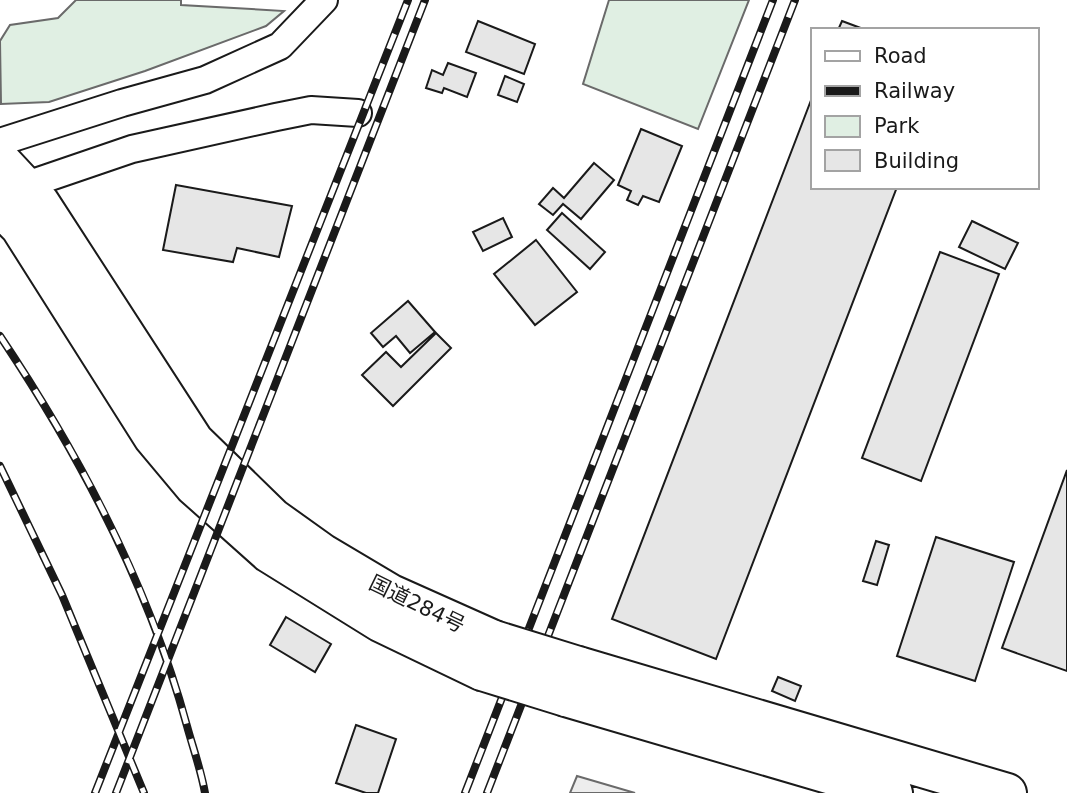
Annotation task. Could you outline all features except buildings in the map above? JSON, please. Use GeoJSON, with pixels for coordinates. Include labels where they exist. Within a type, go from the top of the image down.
{"type":"FeatureCollection","features":[{"type":"Feature","properties":{"kind":"highway","name":"国道284号"},"geometry":{"type":"LineString","coordinates":[[6,187],[19,227],[153,437],[194,486],[269,553],[380,622],[572,682],[893,793]]}},
{"type":"Feature","properties":{"kind":"highway","name":"国道284号"},"geometry":{"type":"LineString","coordinates":[[572,682],[1007,793]]}},
{"type":"Feature","properties":{"kind":"street"},"geometry":{"type":"LineString","coordinates":[[0,142],[205,80],[280,47],[324,0]]}},
{"type":"Feature","properties":{"kind":"street"},"geometry":{"type":"LineString","coordinates":[[6,187],[132,149],[263,120],[311,110],[358,113]]}},
{"type":"Feature","properties":{"kind":"green space"},"geometry":{"type":"Polygon","coordinates":[[[76,0],[181,0],[181,5],[284,11],[266,26],[145,71],[49,102],[1,104],[0,41],[10,25],[58,18],[76,0]]]}},
{"type":"Feature","properties":{"kind":"green space"},"geometry":{"type":"Polygon","coordinates":[[[609,0],[749,0],[698,129],[583,84],[609,0]]]}},
{"type":"Feature","properties":{"kind":"shaded area"},"geometry":{"type":"Polygon","coordinates":[[[577,776],[635,793],[570,793],[577,776]]]}},
{"type":"Feature","properties":{"kind":"railway"},"geometry":{"type":"LineString","coordinates":[[95,793],[408,0]]}},
{"type":"Feature","properties":{"kind":"railway"},"geometry":{"type":"LineString","coordinates":[[116,793],[425,0]]}},
{"type":"Feature","properties":{"kind":"railway"},"geometry":{"type":"LineString","coordinates":[[465,793],[773,0]]}},
{"type":"Feature","properties":{"kind":"railway"},"geometry":{"type":"LineString","coordinates":[[487,793],[795,0]]}},
{"type":"Feature","properties":{"kind":"railway"},"geometry":{"type":"LineString","coordinates":[[0,336],[85,476],[132,573],[171,674],[205,793]]}},
{"type":"Feature","properties":{"kind":"railway"},"geometry":{"type":"LineString","coordinates":[[0,466],[62,595],[144,793]]}}]}
